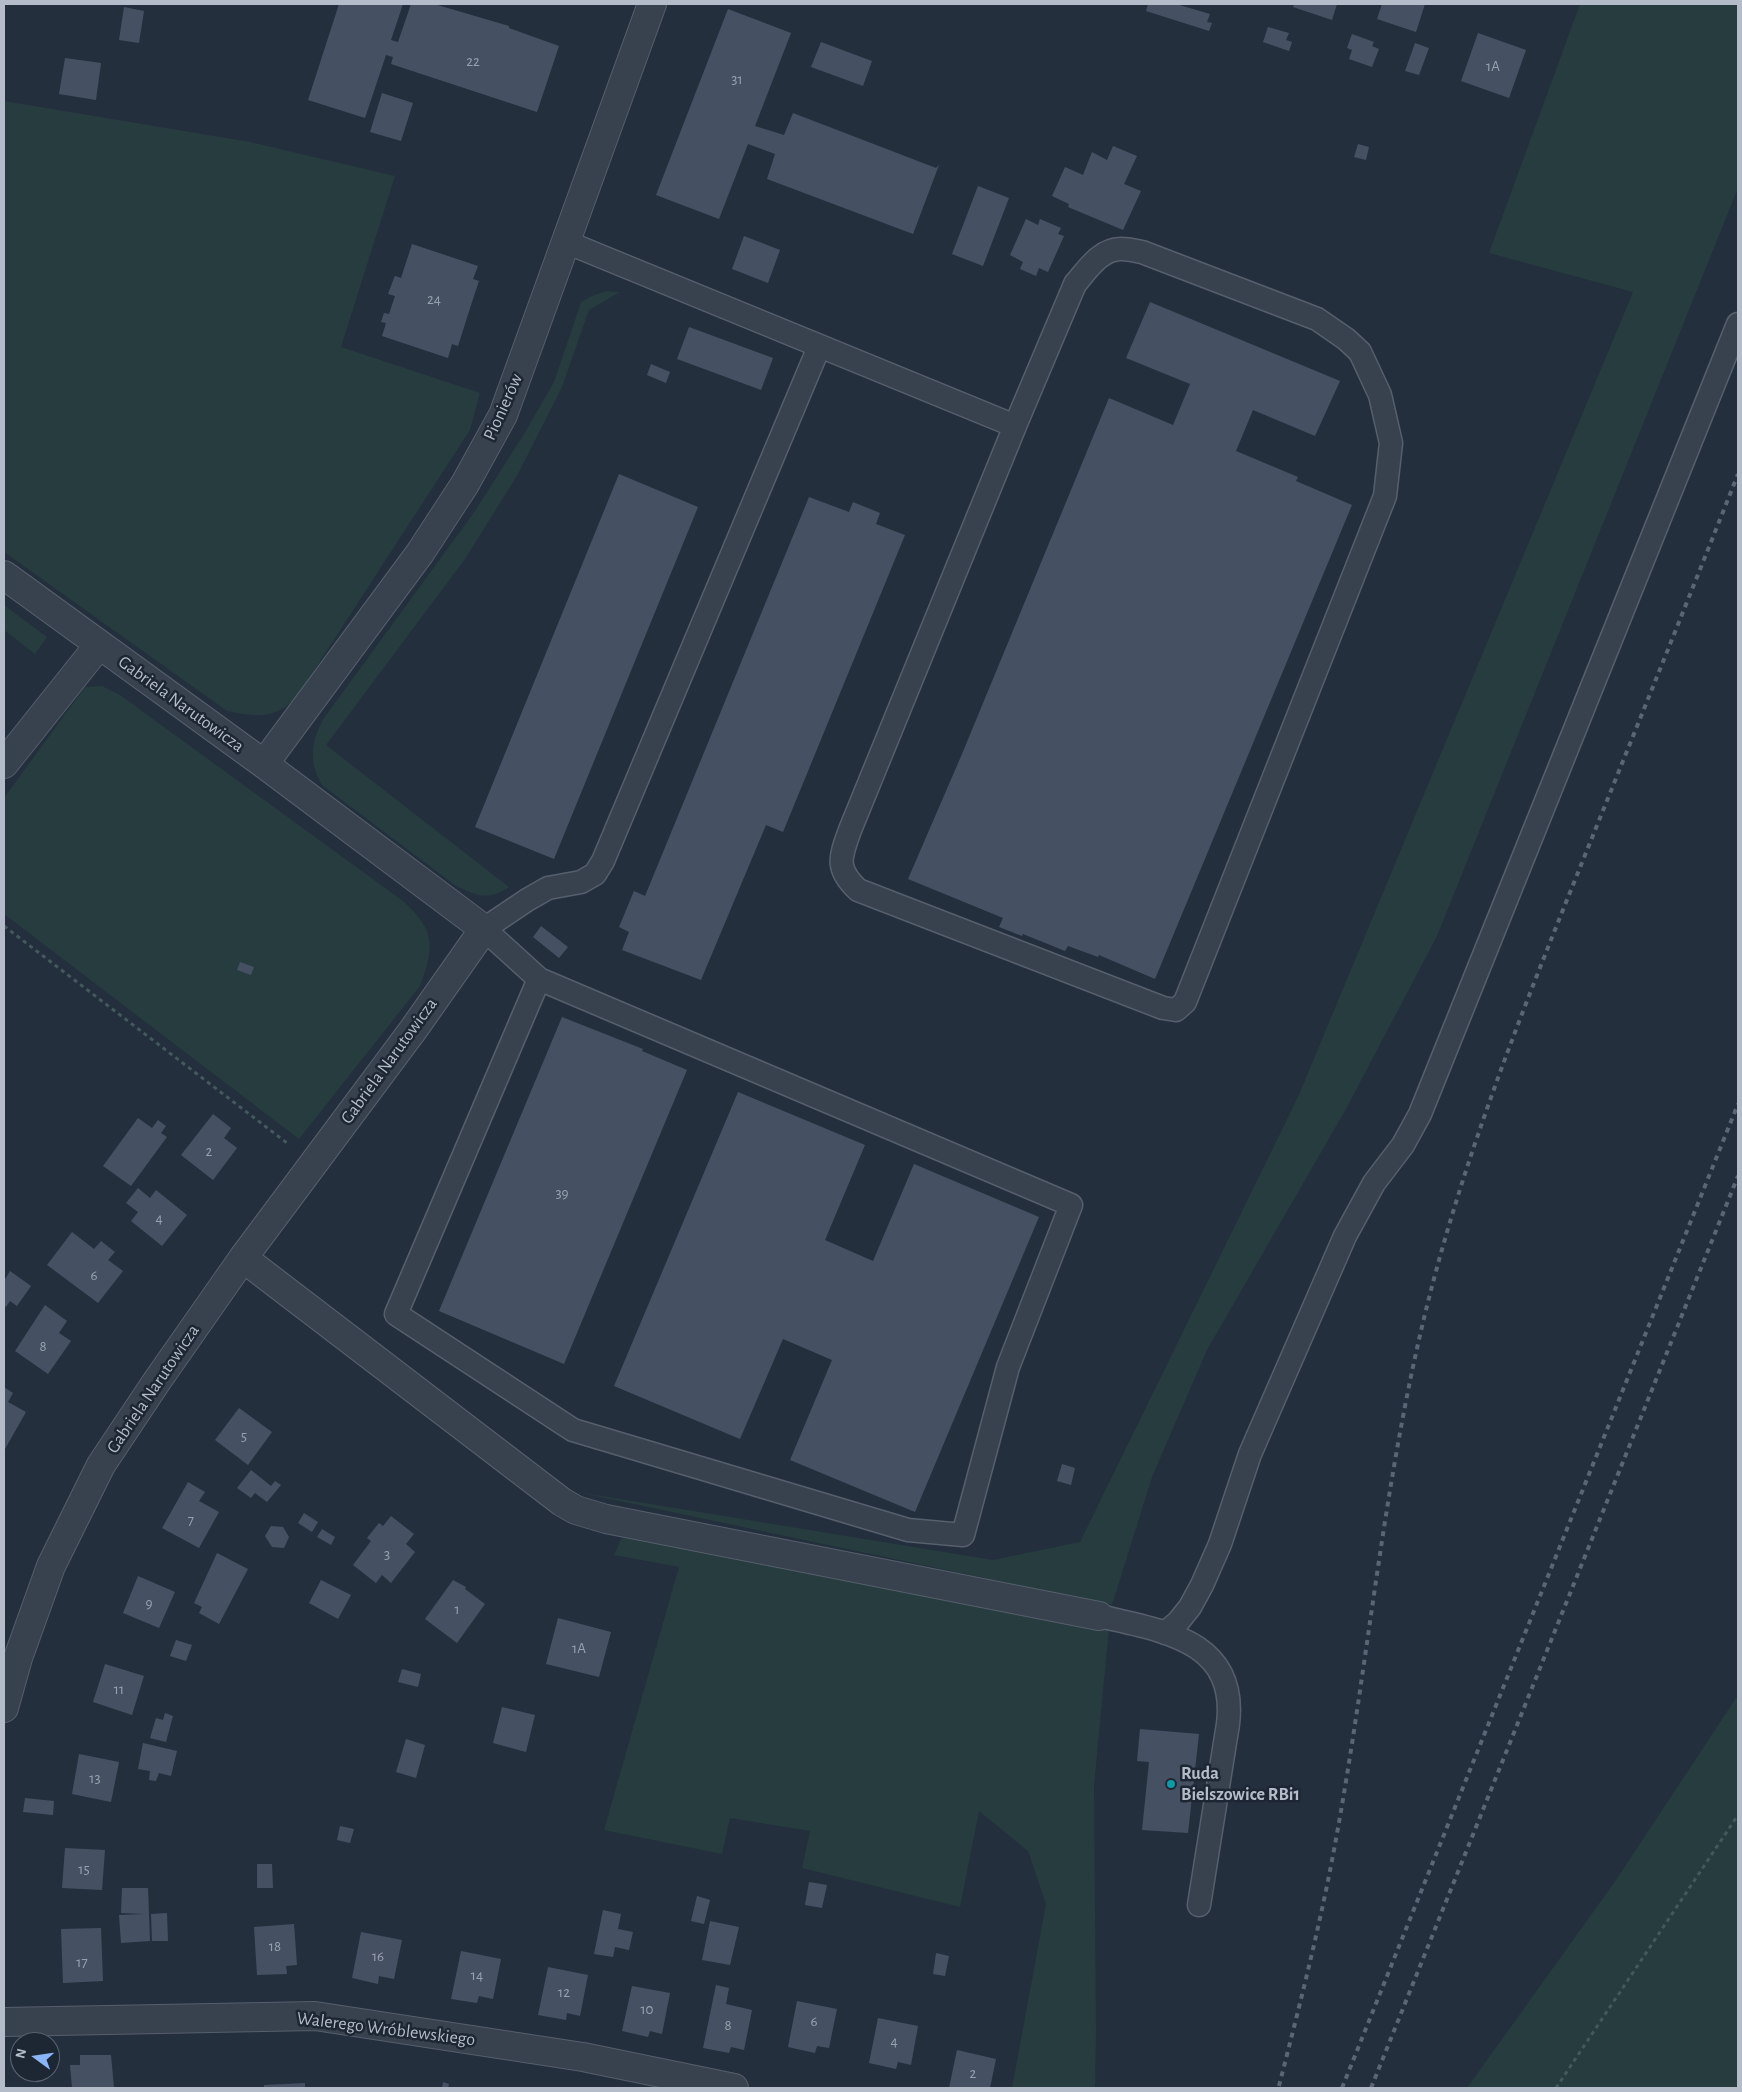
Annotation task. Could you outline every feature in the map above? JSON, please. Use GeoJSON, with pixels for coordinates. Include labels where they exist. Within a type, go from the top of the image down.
{"type":"FeatureCollection","features":[{"type":"Feature","properties":{"kind":"street","name":"Pionierów"},"geometry":{"type":"LineString","coordinates":[[264,764],[420,553],[465,484],[504,415],[652,4]]}},
{"type":"Feature","properties":{"kind":"street","name":"Gabriela Narutowicza"},"geometry":{"type":"LineString","coordinates":[[4,575],[264,764],[484,929],[407,1038],[243,1258],[101,1465],[51,1566],[18,1658],[4,1708]]}},
{"type":"Feature","properties":{"kind":"street"},"geometry":{"type":"LineString","coordinates":[[4,764],[99,645]]}},
{"type":"Feature","properties":{"kind":"street"},"geometry":{"type":"LineString","coordinates":[[243,1258],[562,1502],[576,1510],[606,1519],[1100,1616]]}},
{"type":"Feature","properties":{"kind":"street","name":"Walerego Wróblewskiego"},"geometry":{"type":"LineString","coordinates":[[4,2022],[314,2016],[583,2057],[734,2088]]}},
{"type":"Feature","properties":{"kind":"lane"},"geometry":{"type":"LineString","coordinates":[[566,242],[1015,426]]}},
{"type":"Feature","properties":{"kind":"lane"},"geometry":{"type":"LineString","coordinates":[[1120,248],[1142,252],[1316,319],[1346,339],[1360,352],[1371,373],[1386,416],[1391,443],[1385,496],[1185,1002],[1176,1010],[1163,1008],[858,890],[848,880],[841,867],[843,848],[850,830],[1015,426],[1075,284],[1091,265],[1103,255],[1120,248]]}},
{"type":"Feature","properties":{"kind":"lane"},"geometry":{"type":"LineString","coordinates":[[1165,1633],[1184,1614],[1202,1585],[1220,1544],[1250,1454],[1345,1236],[1374,1183],[1403,1145],[1420,1114],[1738,324]]}},
{"type":"Feature","properties":{"kind":"lane"},"geometry":{"type":"LineString","coordinates":[[539,979],[396,1314],[573,1430],[908,1530],[963,1535],[1008,1366],[1071,1205],[539,979],[484,929],[548,888],[581,882],[595,874],[603,860],[819,347]]}},
{"type":"Feature","properties":{"kind":"lane"},"geometry":{"type":"LineString","coordinates":[[1100,1616],[1165,1633],[1197,1648],[1211,1658],[1222,1671],[1230,1705],[1199,1905]]}},
{"type":"Feature","properties":{"kind":"path"},"geometry":{"type":"LineString","coordinates":[[4,926],[313,1164]]}},
{"type":"Feature","properties":{"kind":"path"},"geometry":{"type":"LineString","coordinates":[[1556,2088],[1738,1815]]}},
{"type":"Feature","properties":{"kind":"green space"},"geometry":{"type":"Polygon","coordinates":[[[1580,4],[1738,4],[1738,188],[1437,936],[1346,1109],[1207,1350],[1152,1477],[1112,1605],[577,1492],[993,1560],[1080,1542],[1298,1097],[1633,292],[1489,253],[1580,4]]]}},
{"type":"Feature","properties":{"kind":"green space"},"geometry":{"type":"Polygon","coordinates":[[[4,101],[250,142],[395,176],[341,347],[480,393],[470,430],[298,695],[282,709],[274,713],[247,715],[227,711],[4,552],[4,101]]]}},
{"type":"Feature","properties":{"kind":"green space"},"geometry":{"type":"Polygon","coordinates":[[[606,291],[620,292],[589,310],[562,387],[518,474],[465,559],[326,745],[509,887],[495,894],[483,896],[456,886],[322,785],[313,760],[314,743],[324,718],[475,511],[524,434],[554,382],[581,302],[606,291]]]}},
{"type":"Feature","properties":{"kind":"green space"},"geometry":{"type":"Polygon","coordinates":[[[4,605],[47,637],[35,654],[4,630],[4,605]]]}},
{"type":"Feature","properties":{"kind":"green space"},"geometry":{"type":"Polygon","coordinates":[[[102,686],[120,695],[403,901],[414,911],[426,930],[430,949],[420,986],[299,1139],[4,914],[4,798],[85,687],[102,686]]]}},
{"type":"Feature","properties":{"kind":"green space"},"geometry":{"type":"Polygon","coordinates":[[[631,1535],[1109,1628],[1094,1786],[1095,2088],[1012,2088],[1046,1904],[1028,1851],[979,1811],[960,1907],[802,1868],[810,1831],[730,1818],[722,1854],[604,1830],[679,1567],[614,1555],[621,1539],[631,1535]]]}},
{"type":"Feature","properties":{"kind":"green space"},"geometry":{"type":"Polygon","coordinates":[[[1738,1695],[1738,2088],[1467,2088],[1616,1880],[1738,1695]]]}},
{"type":"Feature","properties":{"kind":"building"},"geometry":{"type":"Polygon","coordinates":[[[339,4],[403,4],[391,40],[398,42],[411,4],[434,4],[509,26],[509,28],[559,46],[537,112],[391,64],[393,57],[386,55],[365,118],[308,100],[339,4]]]}},
{"type":"Feature","properties":{"kind":"building"},"geometry":{"type":"Polygon","coordinates":[[[1148,4],[1176,4],[1210,14],[1207,22],[1212,23],[1209,31],[1146,11],[1148,4]]]}},
{"type":"Feature","properties":{"kind":"building"},"geometry":{"type":"Polygon","coordinates":[[[1294,4],[1337,4],[1332,20],[1293,7],[1294,4]]]}},
{"type":"Feature","properties":{"kind":"building"},"geometry":{"type":"Polygon","coordinates":[[[1382,4],[1425,4],[1416,32],[1377,19],[1382,4]]]}},
{"type":"Feature","properties":{"kind":"building"},"geometry":{"type":"Polygon","coordinates":[[[124,7],[144,11],[139,43],[119,40],[124,7]]]}},
{"type":"Feature","properties":{"kind":"building"},"geometry":{"type":"Polygon","coordinates":[[[728,9],[791,33],[755,126],[784,135],[793,113],[936,168],[939,165],[913,234],[767,179],[775,154],[748,144],[719,219],[656,195],[728,9]]]}},
{"type":"Feature","properties":{"kind":"building"},"geometry":{"type":"Polygon","coordinates":[[[1268,27],[1289,33],[1286,40],[1292,42],[1289,51],[1263,42],[1268,27]]]}},
{"type":"Feature","properties":{"kind":"building"},"geometry":{"type":"Polygon","coordinates":[[[1478,33],[1526,50],[1509,98],[1461,81],[1478,33]]]}},
{"type":"Feature","properties":{"kind":"building"},"geometry":{"type":"Polygon","coordinates":[[[1352,34],[1374,42],[1372,46],[1379,49],[1372,67],[1349,59],[1352,50],[1347,48],[1352,34]]]}},
{"type":"Feature","properties":{"kind":"building"},"geometry":{"type":"Polygon","coordinates":[[[821,42],[872,61],[863,86],[811,67],[821,42]]]}},
{"type":"Feature","properties":{"kind":"building"},"geometry":{"type":"Polygon","coordinates":[[[1415,43],[1429,48],[1419,75],[1405,71],[1415,43]]]}},
{"type":"Feature","properties":{"kind":"building"},"geometry":{"type":"Polygon","coordinates":[[[65,58],[101,63],[96,100],[59,94],[65,58]]]}},
{"type":"Feature","properties":{"kind":"building"},"geometry":{"type":"Polygon","coordinates":[[[382,93],[413,103],[401,141],[370,132],[382,93]]]}},
{"type":"Feature","properties":{"kind":"building"},"geometry":{"type":"Polygon","coordinates":[[[1358,144],[1369,147],[1366,160],[1354,157],[1358,144]]]}},
{"type":"Feature","properties":{"kind":"building"},"geometry":{"type":"Polygon","coordinates":[[[1113,146],[1137,156],[1124,184],[1141,191],[1123,230],[1068,207],[1069,204],[1052,196],[1065,167],[1083,175],[1092,152],[1107,160],[1113,146]]]}},
{"type":"Feature","properties":{"kind":"building"},"geometry":{"type":"Polygon","coordinates":[[[978,186],[1009,198],[983,266],[952,254],[978,186]]]}},
{"type":"Feature","properties":{"kind":"building"},"geometry":{"type":"Polygon","coordinates":[[[1026,219],[1038,225],[1040,219],[1061,228],[1058,234],[1064,236],[1048,272],[1039,268],[1036,276],[1020,269],[1023,262],[1010,255],[1026,219]]]}},
{"type":"Feature","properties":{"kind":"building"},"geometry":{"type":"Polygon","coordinates":[[[744,236],[780,250],[768,283],[732,269],[744,236]]]}},
{"type":"Feature","properties":{"kind":"building"},"geometry":{"type":"Polygon","coordinates":[[[412,244],[478,266],[473,279],[479,281],[458,346],[452,344],[448,358],[382,336],[386,323],[381,322],[384,313],[389,314],[395,296],[388,294],[395,276],[401,278],[412,244]]]}},
{"type":"Feature","properties":{"kind":"building"},"geometry":{"type":"Polygon","coordinates":[[[1150,302],[1340,381],[1315,436],[1253,410],[1236,451],[1298,477],[1296,481],[1352,505],[1155,979],[1099,955],[1098,957],[1068,946],[1065,951],[1023,934],[1022,936],[999,927],[1003,918],[908,879],[962,754],[1109,398],[1173,425],[1190,384],[1126,358],[1150,302]]]}},
{"type":"Feature","properties":{"kind":"building"},"geometry":{"type":"Polygon","coordinates":[[[689,327],[773,358],[761,390],[677,359],[689,327]]]}},
{"type":"Feature","properties":{"kind":"building"},"geometry":{"type":"Polygon","coordinates":[[[651,364],[670,372],[666,383],[647,375],[651,364]]]}},
{"type":"Feature","properties":{"kind":"building"},"geometry":{"type":"Polygon","coordinates":[[[619,474],[698,507],[554,859],[475,827],[619,474]]]}},
{"type":"Feature","properties":{"kind":"building"},"geometry":{"type":"Polygon","coordinates":[[[809,497],[849,512],[853,502],[880,513],[876,524],[905,535],[783,832],[766,825],[701,980],[622,950],[629,932],[619,927],[634,891],[645,896],[809,497]]]}},
{"type":"Feature","properties":{"kind":"building"},"geometry":{"type":"Polygon","coordinates":[[[541,926],[568,947],[559,958],[533,937],[541,926]]]}},
{"type":"Feature","properties":{"kind":"building"},"geometry":{"type":"Polygon","coordinates":[[[240,962],[254,967],[251,975],[237,970],[240,962]]]}},
{"type":"Feature","properties":{"kind":"building"},"geometry":{"type":"Polygon","coordinates":[[[562,1017],[643,1049],[642,1051],[687,1070],[564,1364],[439,1311],[562,1017]]]}},
{"type":"Feature","properties":{"kind":"building"},"geometry":{"type":"Polygon","coordinates":[[[738,1092],[865,1145],[825,1240],[873,1261],[914,1164],[1039,1217],[915,1512],[790,1460],[832,1360],[783,1339],[740,1439],[614,1386],[738,1092]]]}},
{"type":"Feature","properties":{"kind":"building"},"geometry":{"type":"Polygon","coordinates":[[[213,1114],[231,1128],[224,1138],[237,1148],[213,1180],[181,1155],[213,1114]]]}},
{"type":"Feature","properties":{"kind":"building"},"geometry":{"type":"Polygon","coordinates":[[[138,1118],[152,1128],[158,1120],[166,1126],[161,1133],[167,1137],[131,1186],[103,1166],[138,1118]]]}},
{"type":"Feature","properties":{"kind":"building"},"geometry":{"type":"Polygon","coordinates":[[[138,1188],[150,1198],[156,1190],[187,1215],[162,1246],[131,1221],[138,1212],[126,1203],[138,1188]]]}},
{"type":"Feature","properties":{"kind":"building"},"geometry":{"type":"Polygon","coordinates":[[[72,1232],[94,1249],[101,1241],[115,1252],[108,1260],[123,1271],[98,1303],[47,1265],[72,1232]]]}},
{"type":"Feature","properties":{"kind":"building"},"geometry":{"type":"Polygon","coordinates":[[[10,1271],[31,1286],[17,1306],[10,1301],[6,1307],[4,1305],[4,1281],[10,1271]]]}},
{"type":"Feature","properties":{"kind":"building"},"geometry":{"type":"Polygon","coordinates":[[[45,1305],[67,1321],[59,1333],[71,1341],[48,1374],[15,1351],[45,1305]]]}},
{"type":"Feature","properties":{"kind":"building"},"geometry":{"type":"Polygon","coordinates":[[[4,1387],[13,1393],[8,1402],[26,1412],[5,1449],[4,1387]]]}},
{"type":"Feature","properties":{"kind":"building"},"geometry":{"type":"Polygon","coordinates":[[[239,1408],[272,1432],[248,1465],[215,1440],[239,1408]]]}},
{"type":"Feature","properties":{"kind":"building"},"geometry":{"type":"Polygon","coordinates":[[[1062,1464],[1075,1468],[1071,1485],[1057,1481],[1062,1464]]]}},
{"type":"Feature","properties":{"kind":"building"},"geometry":{"type":"Polygon","coordinates":[[[251,1470],[271,1486],[275,1481],[281,1485],[267,1502],[255,1493],[251,1498],[237,1488],[251,1470]]]}},
{"type":"Feature","properties":{"kind":"building"},"geometry":{"type":"Polygon","coordinates":[[[188,1482],[205,1492],[199,1501],[219,1512],[199,1548],[162,1528],[188,1482]]]}},
{"type":"Feature","properties":{"kind":"building"},"geometry":{"type":"Polygon","coordinates":[[[304,1513],[318,1522],[312,1532],[298,1523],[304,1513]]]}},
{"type":"Feature","properties":{"kind":"building"},"geometry":{"type":"Polygon","coordinates":[[[391,1516],[414,1534],[406,1544],[415,1552],[391,1583],[382,1575],[376,1583],[353,1565],[371,1541],[367,1538],[379,1523],[383,1526],[391,1516]]]}},
{"type":"Feature","properties":{"kind":"building"},"geometry":{"type":"Polygon","coordinates":[[[271,1526],[283,1527],[289,1537],[284,1548],[272,1547],[265,1536],[271,1526]]]}},
{"type":"Feature","properties":{"kind":"building"},"geometry":{"type":"Polygon","coordinates":[[[322,1529],[335,1537],[331,1545],[317,1537],[322,1529]]]}},
{"type":"Feature","properties":{"kind":"building"},"geometry":{"type":"Polygon","coordinates":[[[217,1553],[248,1569],[219,1624],[199,1613],[202,1607],[194,1603],[217,1553]]]}},
{"type":"Feature","properties":{"kind":"building"},"geometry":{"type":"Polygon","coordinates":[[[138,1576],[175,1592],[159,1628],[123,1613],[138,1576]]]}},
{"type":"Feature","properties":{"kind":"building"},"geometry":{"type":"Polygon","coordinates":[[[321,1580],[351,1595],[338,1619],[309,1603],[321,1580]]]}},
{"type":"Feature","properties":{"kind":"building"},"geometry":{"type":"Polygon","coordinates":[[[453,1580],[466,1587],[465,1589],[485,1604],[457,1643],[425,1619],[453,1580]]]}},
{"type":"Feature","properties":{"kind":"building"},"geometry":{"type":"Polygon","coordinates":[[[558,1618],[611,1632],[599,1677],[546,1664],[558,1618]]]}},
{"type":"Feature","properties":{"kind":"building"},"geometry":{"type":"Polygon","coordinates":[[[176,1640],[192,1645],[186,1661],[170,1656],[176,1640]]]}},
{"type":"Feature","properties":{"kind":"building"},"geometry":{"type":"Polygon","coordinates":[[[105,1664],[144,1676],[132,1715],[93,1702],[105,1664]]]}},
{"type":"Feature","properties":{"kind":"building"},"geometry":{"type":"Polygon","coordinates":[[[402,1669],[421,1674],[418,1687],[398,1682],[402,1669]]]}},
{"type":"Feature","properties":{"kind":"building"},"geometry":{"type":"Polygon","coordinates":[[[502,1707],[535,1715],[526,1752],[493,1743],[502,1707]]]}},
{"type":"Feature","properties":{"kind":"building"},"geometry":{"type":"Polygon","coordinates":[[[165,1713],[173,1716],[166,1742],[150,1738],[156,1718],[163,1720],[165,1713]]]}},
{"type":"Feature","properties":{"kind":"building","name":"Ruda Bielszowice RBi1"},"geometry":{"type":"Polygon","coordinates":[[[1140,1729],[1199,1734],[1188,1833],[1142,1830],[1149,1762],[1137,1761],[1140,1729]]]}},
{"type":"Feature","properties":{"kind":"building"},"geometry":{"type":"Polygon","coordinates":[[[406,1739],[425,1745],[416,1778],[396,1772],[406,1739]]]}},
{"type":"Feature","properties":{"kind":"building"},"geometry":{"type":"Polygon","coordinates":[[[143,1743],[177,1751],[171,1776],[159,1773],[156,1781],[149,1780],[150,1771],[138,1769],[143,1743]]]}},
{"type":"Feature","properties":{"kind":"building"},"geometry":{"type":"Polygon","coordinates":[[[79,1754],[119,1762],[111,1802],[72,1794],[79,1754]]]}},
{"type":"Feature","properties":{"kind":"building"},"geometry":{"type":"Polygon","coordinates":[[[25,1798],[54,1801],[53,1815],[23,1812],[25,1798]]]}},
{"type":"Feature","properties":{"kind":"building"},"geometry":{"type":"Polygon","coordinates":[[[340,1826],[354,1829],[350,1843],[337,1840],[340,1826]]]}},
{"type":"Feature","properties":{"kind":"building"},"geometry":{"type":"Polygon","coordinates":[[[65,1848],[105,1850],[102,1890],[62,1888],[65,1848]]]}},
{"type":"Feature","properties":{"kind":"building"},"geometry":{"type":"Polygon","coordinates":[[[257,1864],[272,1864],[273,1888],[257,1888],[257,1864]]]}},
{"type":"Feature","properties":{"kind":"building"},"geometry":{"type":"Polygon","coordinates":[[[809,1882],[827,1885],[822,1908],[805,1905],[809,1882]]]}},
{"type":"Feature","properties":{"kind":"building"},"geometry":{"type":"Polygon","coordinates":[[[122,1888],[148,1888],[150,1941],[121,1943],[119,1915],[144,1914],[121,1913],[122,1888]]]}},
{"type":"Feature","properties":{"kind":"building"},"geometry":{"type":"Polygon","coordinates":[[[697,1896],[710,1900],[704,1924],[691,1921],[697,1896]]]}},
{"type":"Feature","properties":{"kind":"building"},"geometry":{"type":"Polygon","coordinates":[[[603,1910],[621,1914],[618,1929],[633,1932],[629,1950],[615,1947],[613,1957],[594,1954],[603,1910]]]}},
{"type":"Feature","properties":{"kind":"building"},"geometry":{"type":"Polygon","coordinates":[[[167,1913],[168,1941],[152,1941],[151,1914],[167,1913]]]}},
{"type":"Feature","properties":{"kind":"building"},"geometry":{"type":"Polygon","coordinates":[[[710,1921],[739,1927],[730,1965],[702,1960],[710,1921]]]}},
{"type":"Feature","properties":{"kind":"building"},"geometry":{"type":"Polygon","coordinates":[[[294,1924],[297,1965],[286,1966],[287,1974],[257,1975],[254,1927],[294,1924]]]}},
{"type":"Feature","properties":{"kind":"building"},"geometry":{"type":"Polygon","coordinates":[[[101,1928],[103,1981],[63,1983],[61,1929],[101,1928]]]}},
{"type":"Feature","properties":{"kind":"building"},"geometry":{"type":"Polygon","coordinates":[[[361,1932],[402,1940],[394,1979],[379,1976],[378,1984],[352,1978],[361,1932]]]}},
{"type":"Feature","properties":{"kind":"building"},"geometry":{"type":"Polygon","coordinates":[[[461,1951],[501,1959],[493,1999],[479,1996],[477,2003],[451,1999],[461,1951]]]}},
{"type":"Feature","properties":{"kind":"building"},"geometry":{"type":"Polygon","coordinates":[[[936,1953],[949,1956],[945,1976],[933,1974],[936,1953]]]}},
{"type":"Feature","properties":{"kind":"building"},"geometry":{"type":"Polygon","coordinates":[[[548,1967],[588,1975],[580,2016],[567,2013],[566,2020],[538,2015],[548,1967]]]}},
{"type":"Feature","properties":{"kind":"building"},"geometry":{"type":"Polygon","coordinates":[[[716,1985],[729,1988],[726,2004],[752,2010],[744,2050],[731,2047],[729,2053],[703,2048],[716,1985]]]}},
{"type":"Feature","properties":{"kind":"building"},"geometry":{"type":"Polygon","coordinates":[[[632,1986],[670,1993],[662,2034],[650,2031],[648,2037],[622,2031],[632,1986]]]}},
{"type":"Feature","properties":{"kind":"building"},"geometry":{"type":"Polygon","coordinates":[[[797,2001],[837,2009],[829,2048],[817,2046],[815,2053],[788,2047],[797,2001]]]}},
{"type":"Feature","properties":{"kind":"building"},"geometry":{"type":"Polygon","coordinates":[[[878,2018],[918,2026],[911,2065],[898,2062],[896,2069],[869,2063],[878,2018]]]}},
{"type":"Feature","properties":{"kind":"building"},"geometry":{"type":"Polygon","coordinates":[[[957,2050],[996,2059],[990,2088],[949,2088],[957,2050]]]}},
{"type":"Feature","properties":{"kind":"building"},"geometry":{"type":"Polygon","coordinates":[[[80,2055],[111,2055],[114,2088],[72,2088],[70,2065],[80,2065],[80,2055]]]}},
{"type":"Feature","properties":{"kind":"building"},"geometry":{"type":"Polygon","coordinates":[[[443,2082],[449,2084],[448,2088],[442,2088],[443,2082]]]}},
{"type":"Feature","properties":{"kind":"building"},"geometry":{"type":"Polygon","coordinates":[[[305,2083],[305,2088],[264,2088],[264,2085],[305,2083]]]}},
{"type":"Feature","properties":{"kind":"railway"},"geometry":{"type":"LineString","coordinates":[[1279,2086],[1324,1901],[1347,1773],[1398,1444],[1410,1379],[1440,1257],[1474,1146],[1513,1037],[1738,474]]}},
{"type":"Feature","properties":{"kind":"railway"},"geometry":{"type":"LineString","coordinates":[[1342,2088],[1738,1104]]}},
{"type":"Feature","properties":{"kind":"railway"},"geometry":{"type":"LineString","coordinates":[[1371,2088],[1738,1176]]}},
{"type":"Feature","properties":{"kind":"place","name":"Ruda Bielszowice RBi1"},"geometry":{"type":"Point","coordinates":[1171,1784]}}]}
